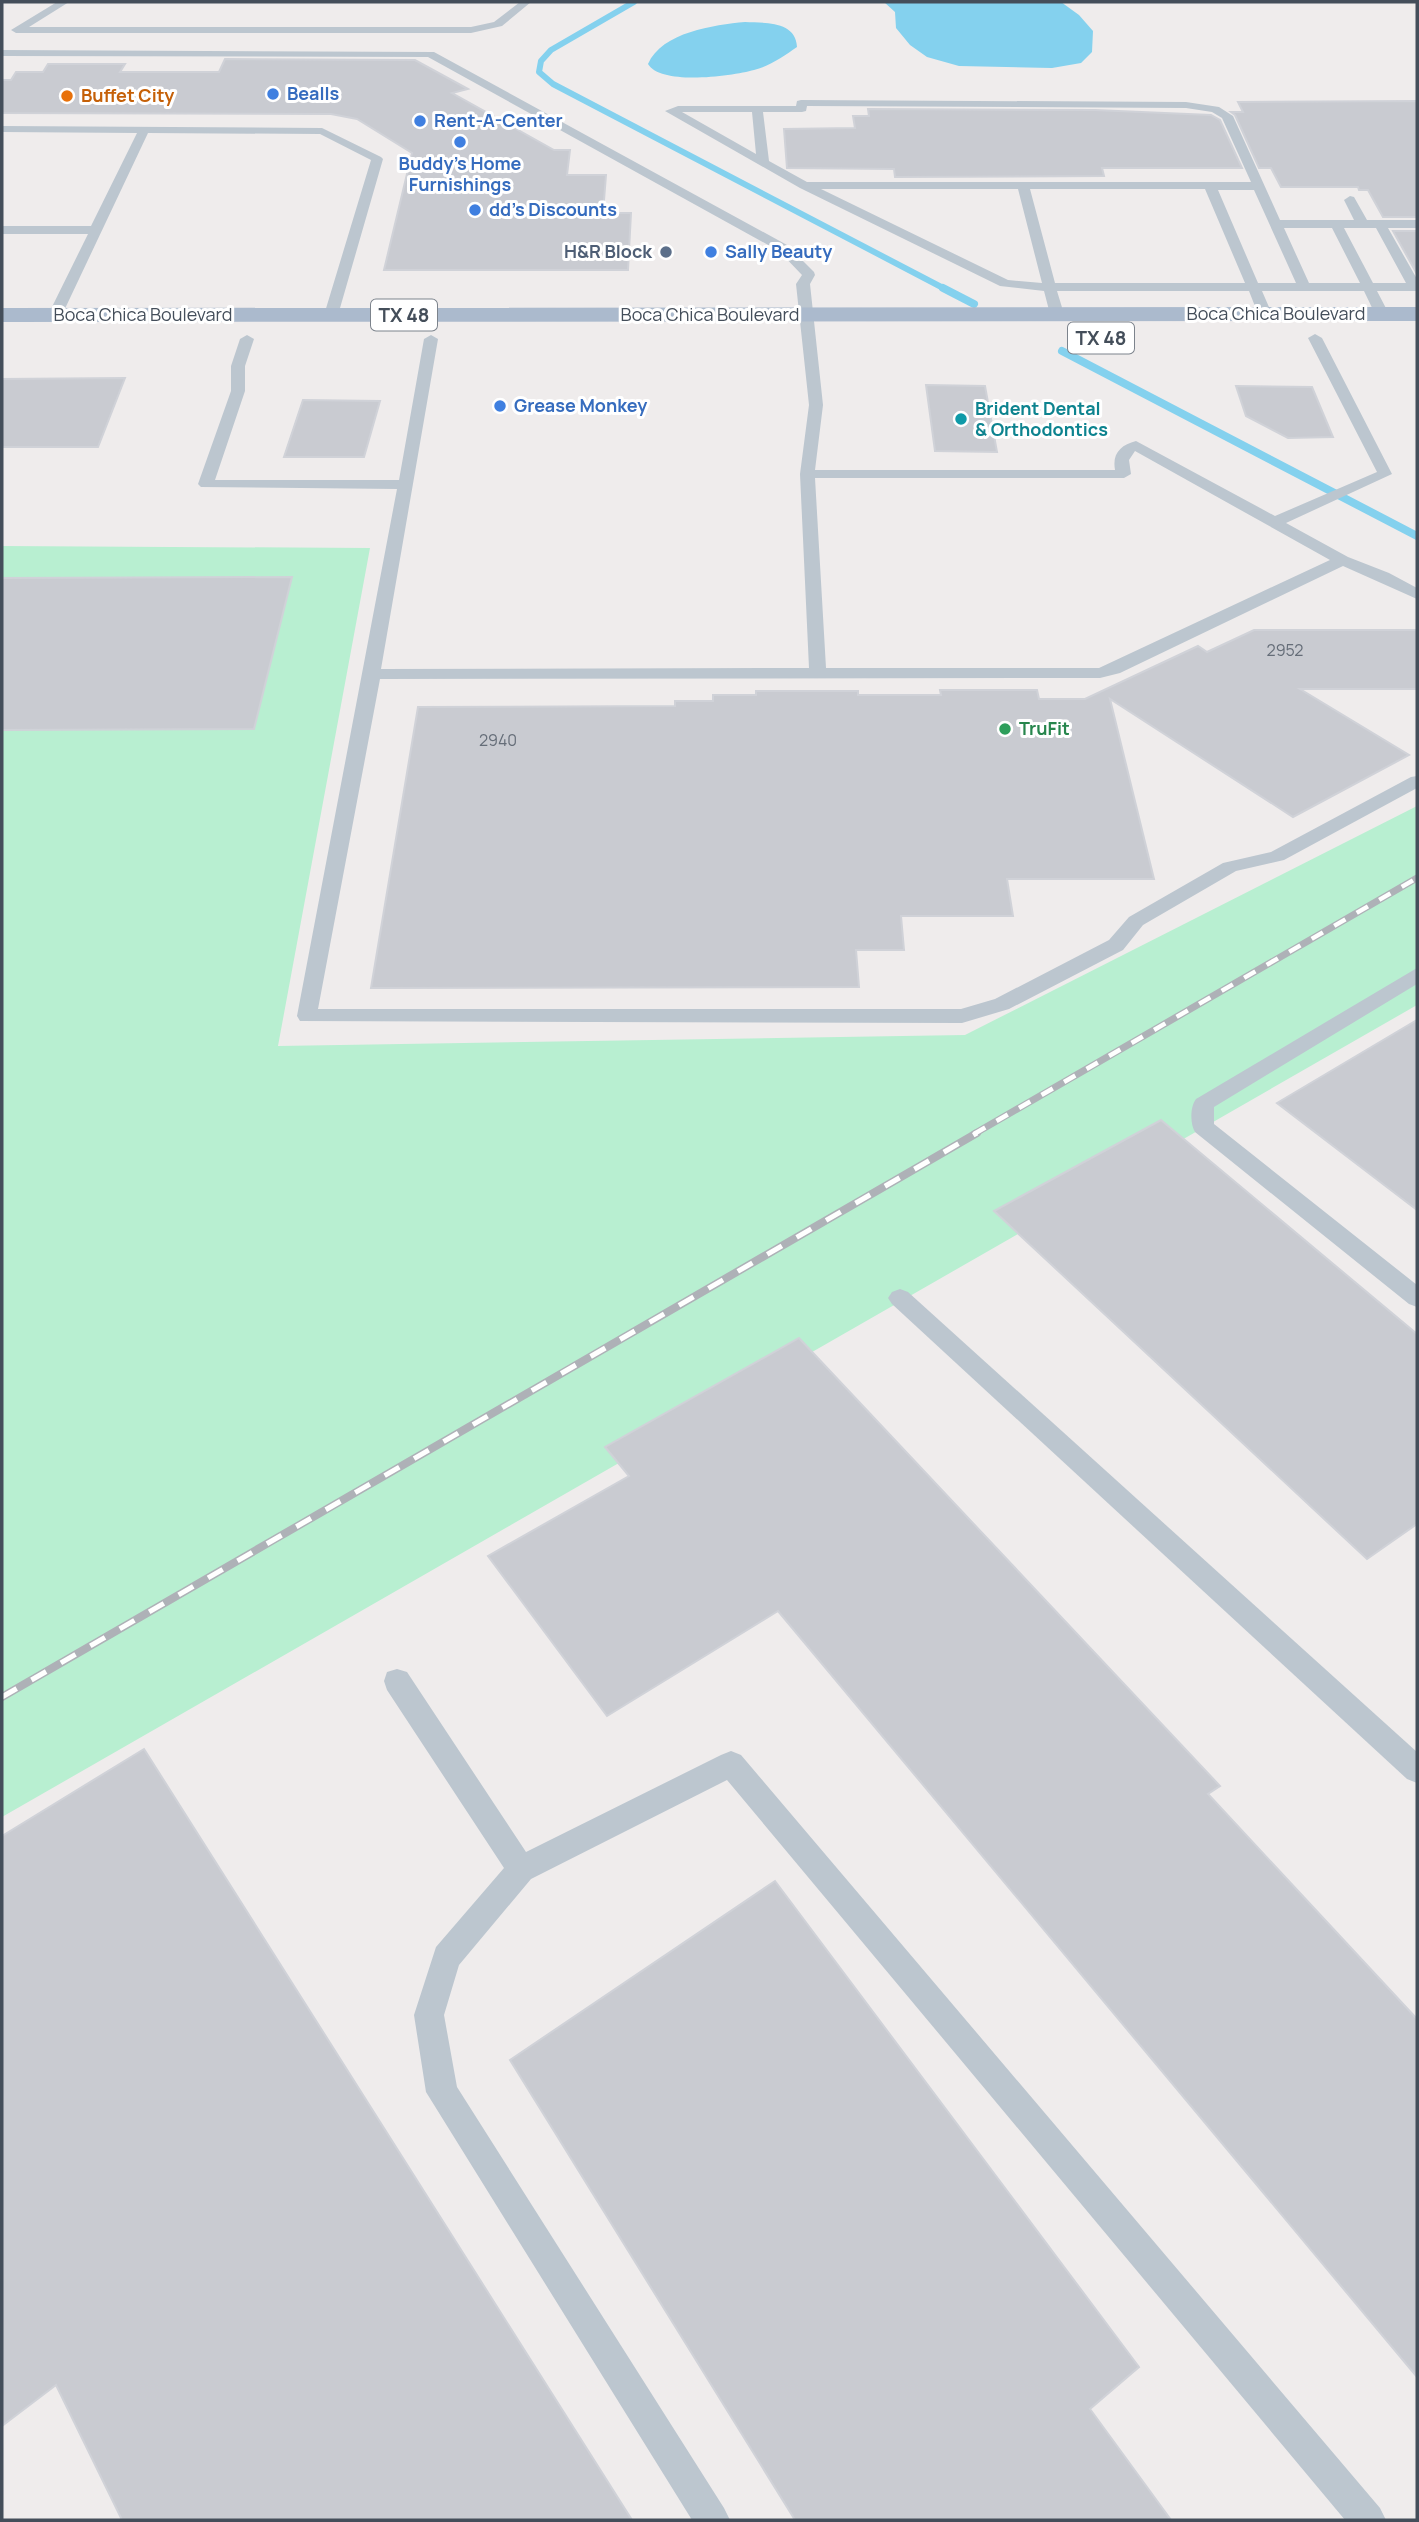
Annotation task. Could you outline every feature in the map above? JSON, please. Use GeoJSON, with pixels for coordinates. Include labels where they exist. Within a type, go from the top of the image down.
{"type":"FeatureCollection","features":[{"type":"Feature","properties":{"kind":"main road","name":"Boca Chica Boulevard"},"geometry":{"type":"LineString","coordinates":[[2,315],[1417,314]]}},
{"type":"Feature","properties":{"kind":"main road","name":"Boca Chica Boulevard"},"geometry":{"type":"LineString","coordinates":[[1289,338],[1341,338]]}},
{"type":"Feature","properties":{"kind":"main road","name":"Boca Chica Boulevard"},"geometry":{"type":"LineString","coordinates":[[219,339],[274,339]]}},
{"type":"Feature","properties":{"kind":"main road","name":"TX 48"},"geometry":{"type":"LineString","coordinates":[[421,339],[458,339]]}},
{"type":"Feature","properties":{"kind":"main road","name":"Boca Chica Boulevard"},"geometry":{"type":"LineString","coordinates":[[782,339],[834,339]]}},
{"type":"Feature","properties":{"kind":"lane"},"geometry":{"type":"LineString","coordinates":[[64,2],[12,32],[471,30],[498,24],[526,2]]}},
{"type":"Feature","properties":{"kind":"lane"},"geometry":{"type":"LineString","coordinates":[[2,53],[430,54],[783,248],[809,275],[803,284],[816,405],[807,474],[818,674]]}},
{"type":"Feature","properties":{"kind":"lane"},"geometry":{"type":"LineString","coordinates":[[815,117],[804,117],[802,103],[1204,106],[1227,116],[1304,287]]}},
{"type":"Feature","properties":{"kind":"lane"},"geometry":{"type":"LineString","coordinates":[[757,109],[763,162]]}},
{"type":"Feature","properties":{"kind":"lane"},"geometry":{"type":"LineString","coordinates":[[802,109],[671,111],[804,186],[1005,283],[1050,287],[1416,287]]}},
{"type":"Feature","properties":{"kind":"lane"},"geometry":{"type":"LineString","coordinates":[[2,129],[323,131],[377,159],[331,315]]}},
{"type":"Feature","properties":{"kind":"lane"},"geometry":{"type":"LineString","coordinates":[[55,315],[144,130]]}},
{"type":"Feature","properties":{"kind":"lane"},"geometry":{"type":"LineString","coordinates":[[804,186],[1257,186]]}},
{"type":"Feature","properties":{"kind":"lane"},"geometry":{"type":"LineString","coordinates":[[1023,186],[1057,314]]}},
{"type":"Feature","properties":{"kind":"lane"},"geometry":{"type":"LineString","coordinates":[[1210,186],[1265,314]]}},
{"type":"Feature","properties":{"kind":"lane"},"geometry":{"type":"LineString","coordinates":[[1350,200],[1363,225]]}},
{"type":"Feature","properties":{"kind":"lane"},"geometry":{"type":"LineString","coordinates":[[1275,224],[1417,224]]}},
{"type":"Feature","properties":{"kind":"lane"},"geometry":{"type":"LineString","coordinates":[[1336,225],[1382,314]]}},
{"type":"Feature","properties":{"kind":"lane"},"geometry":{"type":"LineString","coordinates":[[1380,225],[1416,287]]}},
{"type":"Feature","properties":{"kind":"lane"},"geometry":{"type":"LineString","coordinates":[[2,230],[95,230]]}},
{"type":"Feature","properties":{"kind":"lane"},"geometry":{"type":"LineString","coordinates":[[1275,522],[1385,474],[1315,338]]}},
{"type":"Feature","properties":{"kind":"lane"},"geometry":{"type":"LineString","coordinates":[[247,339],[238,366],[239,391],[206,484],[404,485]]}},
{"type":"Feature","properties":{"kind":"lane"},"geometry":{"type":"LineString","coordinates":[[421,339],[404,485],[372,674],[307,1016],[962,1016],[1002,1004],[1116,945],[1136,921],[1230,867],[1278,856],[1417,781]]}},
{"type":"Feature","properties":{"kind":"lane"},"geometry":{"type":"LineString","coordinates":[[807,474],[1124,474],[1120,456],[1136,444],[1342,560],[1383,576],[1417,594]]}},
{"type":"Feature","properties":{"kind":"lane"},"geometry":{"type":"LineString","coordinates":[[372,674],[1100,673],[1114,670],[1342,560]]}},
{"type":"Feature","properties":{"kind":"lane"},"geometry":{"type":"LineString","coordinates":[[1417,975],[1202,1104],[1203,1127],[1417,1298]]}},
{"type":"Feature","properties":{"kind":"lane"},"geometry":{"type":"LineString","coordinates":[[900,1298],[1417,1770]]}},
{"type":"Feature","properties":{"kind":"lane"},"geometry":{"type":"LineString","coordinates":[[397,1681],[522,1869]]}},
{"type":"Feature","properties":{"kind":"lane"},"geometry":{"type":"LineString","coordinates":[[712,2520],[442,2092],[429,2015],[446,1957],[522,1869],[731,1764],[1368,2520]]}},
{"type":"Feature","properties":{"kind":"green space"},"geometry":{"type":"Polygon","coordinates":[[[2,546],[370,548],[278,1046],[965,1035],[1417,806],[1417,1005],[2,1817],[2,546]]]}},
{"type":"Feature","properties":{"kind":"water"},"geometry":{"type":"Polygon","coordinates":[[[884,2],[1061,2],[1079,15],[1093,31],[1092,52],[1081,63],[1052,68],[959,66],[927,57],[910,45],[896,28],[895,12],[884,2]]]}},
{"type":"Feature","properties":{"kind":"water"},"geometry":{"type":"Polygon","coordinates":[[[745,22],[770,23],[785,28],[791,32],[797,47],[760,68],[714,77],[667,75],[655,71],[648,64],[655,53],[677,37],[704,28],[745,22]]]}},
{"type":"Feature","properties":{"kind":"building"},"geometry":{"type":"Polygon","coordinates":[[[225,59],[415,60],[468,89],[452,93],[554,150],[570,150],[567,175],[606,175],[603,213],[631,213],[628,270],[384,270],[412,153],[357,119],[331,114],[2,113],[2,80],[11,80],[16,72],[43,72],[48,64],[125,64],[120,72],[219,72],[225,59]]]}},
{"type":"Feature","properties":{"kind":"building"},"geometry":{"type":"Polygon","coordinates":[[[1417,101],[1417,217],[1383,217],[1368,190],[1359,190],[1358,187],[1281,187],[1271,168],[1259,168],[1235,115],[1231,112],[1243,112],[1238,102],[1417,101]]]}},
{"type":"Feature","properties":{"kind":"building"},"geometry":{"type":"Polygon","coordinates":[[[868,109],[1095,110],[1211,115],[1220,120],[1242,168],[1102,168],[1104,176],[895,177],[894,169],[787,168],[784,129],[855,128],[853,116],[869,116],[868,109]]]}},
{"type":"Feature","properties":{"kind":"building"},"geometry":{"type":"Polygon","coordinates":[[[1393,231],[1417,231],[1417,274],[1393,231]]]}},
{"type":"Feature","properties":{"kind":"building"},"geometry":{"type":"Polygon","coordinates":[[[125,378],[98,447],[2,447],[2,379],[125,378]]]}},
{"type":"Feature","properties":{"kind":"building","name":"Brident Dental & Orthodontics"},"geometry":{"type":"Polygon","coordinates":[[[926,385],[985,386],[997,452],[935,451],[926,385]]]}},
{"type":"Feature","properties":{"kind":"building"},"geometry":{"type":"Polygon","coordinates":[[[1236,386],[1312,387],[1333,437],[1288,438],[1246,416],[1236,386]]]}},
{"type":"Feature","properties":{"kind":"building"},"geometry":{"type":"Polygon","coordinates":[[[303,400],[380,401],[364,457],[284,457],[303,400]]]}},
{"type":"Feature","properties":{"kind":"building"},"geometry":{"type":"Polygon","coordinates":[[[292,577],[254,729],[2,730],[2,578],[292,577]]]}},
{"type":"Feature","properties":{"kind":"building"},"geometry":{"type":"Polygon","coordinates":[[[1254,630],[1417,630],[1417,689],[1300,689],[1409,755],[1293,817],[1110,699],[1154,879],[1007,879],[1013,916],[901,916],[904,950],[856,950],[859,987],[371,988],[418,707],[675,706],[675,701],[713,701],[713,695],[756,695],[756,691],[858,691],[858,695],[941,695],[940,690],[1037,690],[1039,699],[1085,699],[1198,646],[1207,652],[1254,630]]]}},
{"type":"Feature","properties":{"kind":"building"},"geometry":{"type":"Polygon","coordinates":[[[1417,1020],[1417,1210],[1277,1103],[1417,1020]]]}},
{"type":"Feature","properties":{"kind":"building"},"geometry":{"type":"Polygon","coordinates":[[[1161,1120],[1417,1334],[1417,1524],[1367,1559],[994,1211],[1161,1120]]]}},
{"type":"Feature","properties":{"kind":"building"},"geometry":{"type":"Polygon","coordinates":[[[799,1338],[1220,1786],[1208,1794],[1417,2019],[1417,2377],[778,1611],[607,1716],[488,1556],[629,1476],[605,1447],[799,1338]]]}},
{"type":"Feature","properties":{"kind":"building"},"geometry":{"type":"Polygon","coordinates":[[[144,1749],[632,2520],[122,2520],[56,2385],[2,2426],[2,1836],[144,1749]]]}},
{"type":"Feature","properties":{"kind":"building"},"geometry":{"type":"Polygon","coordinates":[[[775,1881],[1139,2367],[1090,2409],[1171,2520],[795,2520],[510,2060],[775,1881]]]}},
{"type":"Feature","properties":{"kind":"waterway"},"geometry":{"type":"LineString","coordinates":[[634,2],[551,50],[541,61],[539,72],[553,84],[947,290]]}},
{"type":"Feature","properties":{"kind":"waterway"},"geometry":{"type":"LineString","coordinates":[[943,288],[974,304]]}},
{"type":"Feature","properties":{"kind":"waterway"},"geometry":{"type":"LineString","coordinates":[[1062,351],[1417,536]]}},
{"type":"Feature","properties":{"kind":"railway"},"geometry":{"type":"LineString","coordinates":[[974,1134],[1417,878]]}},
{"type":"Feature","properties":{"kind":"railway"},"geometry":{"type":"LineString","coordinates":[[2,1697],[977,1133]]}},
{"type":"Feature","properties":{"kind":"place","name":"Bealls"},"geometry":{"type":"Point","coordinates":[273,94]}},
{"type":"Feature","properties":{"kind":"place","name":"Buffet City"},"geometry":{"type":"Point","coordinates":[67,96]}},
{"type":"Feature","properties":{"kind":"place","name":"Rent-A-Center"},"geometry":{"type":"Point","coordinates":[420,121]}},
{"type":"Feature","properties":{"kind":"place","name":"Buddy's Home Furnishings"},"geometry":{"type":"Point","coordinates":[460,142]}},
{"type":"Feature","properties":{"kind":"place","name":"dd's Discounts"},"geometry":{"type":"Point","coordinates":[475,210]}},
{"type":"Feature","properties":{"kind":"place","name":"H&R Block"},"geometry":{"type":"Point","coordinates":[666,252]}},
{"type":"Feature","properties":{"kind":"place","name":"Sally Beauty"},"geometry":{"type":"Point","coordinates":[711,252]}},
{"type":"Feature","properties":{"kind":"place","name":"Grease Monkey"},"geometry":{"type":"Point","coordinates":[500,406]}},
{"type":"Feature","properties":{"kind":"place","name":"Brident Dental & Orthodontics"},"geometry":{"type":"Point","coordinates":[961,419]}},
{"type":"Feature","properties":{"kind":"place","name":"TruFit"},"geometry":{"type":"Point","coordinates":[1005,729]}}]}
